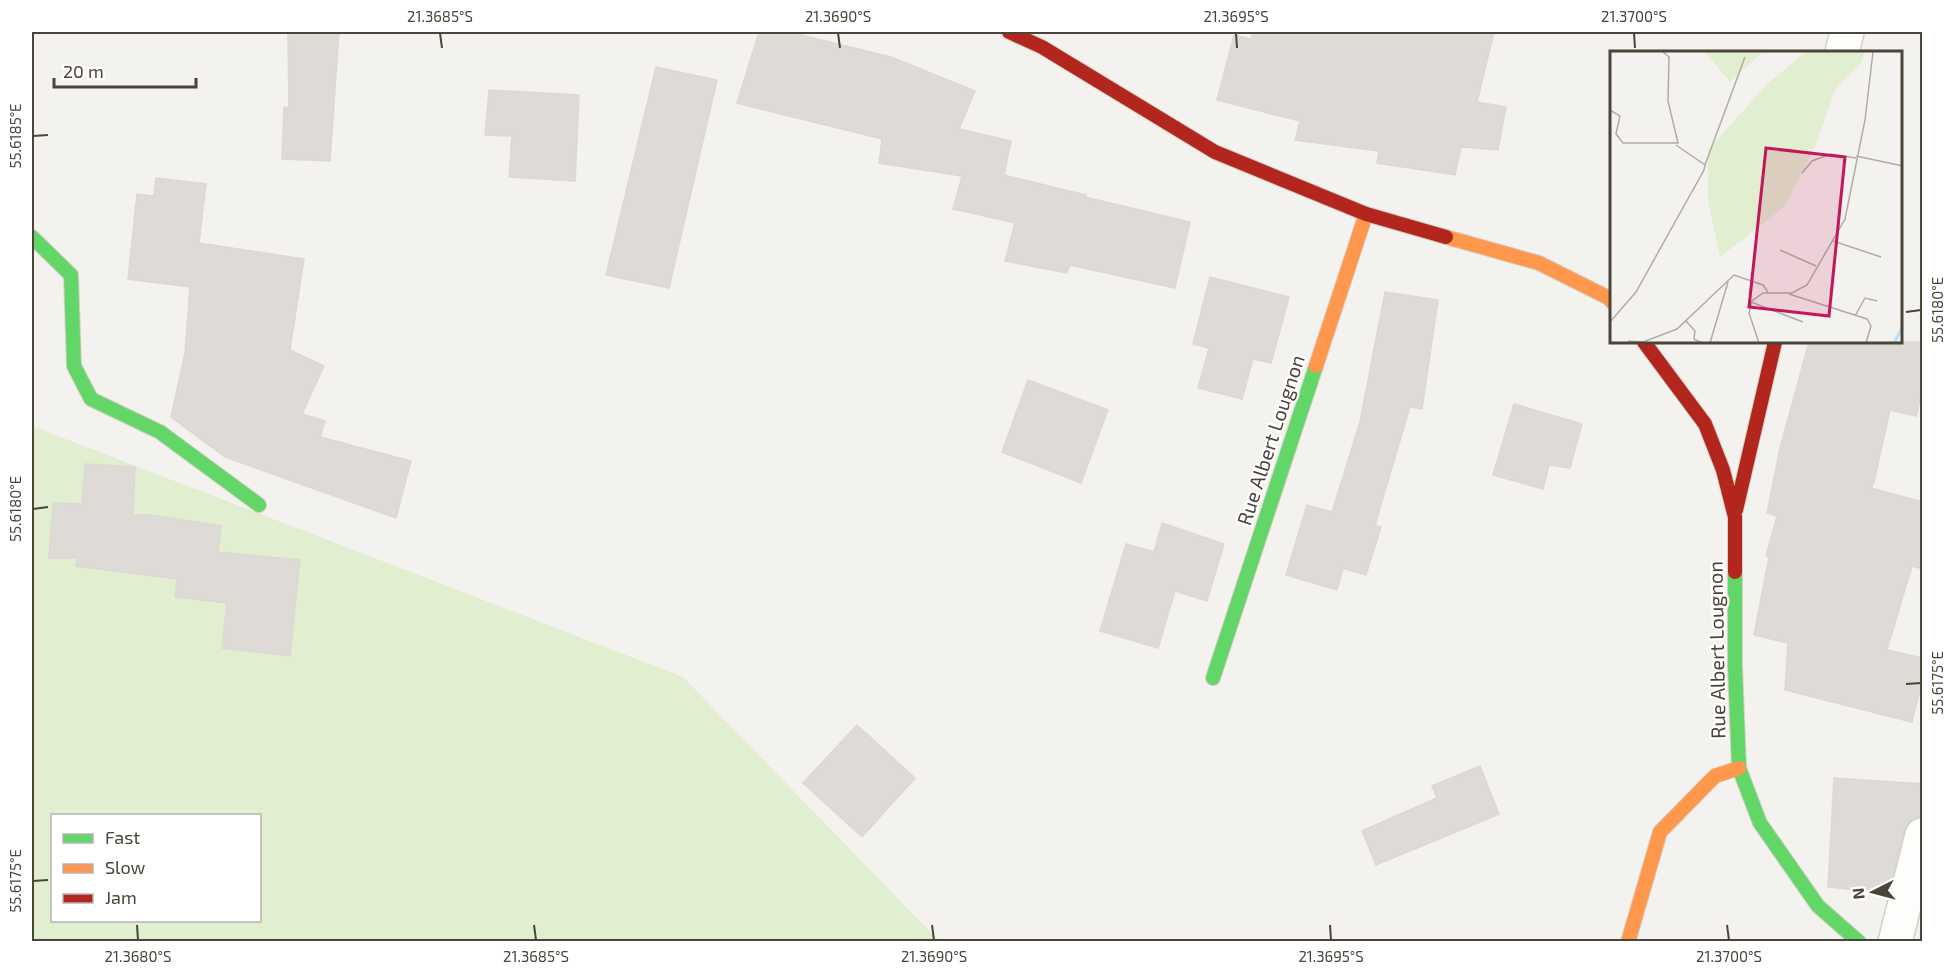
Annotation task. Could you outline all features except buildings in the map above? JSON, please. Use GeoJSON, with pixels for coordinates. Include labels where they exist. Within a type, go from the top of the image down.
{"type":"FeatureCollection","features":[{"type":"Feature","properties":{"kind":"street"},"geometry":{"type":"LineString","coordinates":[[1009,32],[1042,47],[1215,152],[1366,214],[1539,263],[1610,299]]}},
{"type":"Feature","properties":{"kind":"street"},"geometry":{"type":"LineString","coordinates":[[1842,51],[1847,32]]}},
{"type":"Feature","properties":{"kind":"street","name":"Rue Albert Lougnon"},"geometry":{"type":"LineString","coordinates":[[1213,678],[1366,214]]}},
{"type":"Feature","properties":{"kind":"street"},"geometry":{"type":"LineString","coordinates":[[32,237],[71,274],[74,366],[91,399],[159,432],[259,505]]}},
{"type":"Feature","properties":{"kind":"street","name":"Rue Albert Lougnon"},"geometry":{"type":"LineString","coordinates":[[1645,344],[1705,424],[1723,470],[1735,517],[1735,666],[1739,768],[1760,824],[1818,906],[1860,942]]}},
{"type":"Feature","properties":{"kind":"street"},"geometry":{"type":"LineString","coordinates":[[1735,517],[1775,344]]}},
{"type":"Feature","properties":{"kind":"street"},"geometry":{"type":"LineString","coordinates":[[1628,942],[1660,832],[1715,776],[1739,768]]}},
{"type":"Feature","properties":{"kind":"street"},"geometry":{"type":"LineString","coordinates":[[1895,942],[1923,835]]}},
{"type":"Feature","properties":{"kind":"green space"},"geometry":{"type":"Polygon","coordinates":[[[32,426],[683,677],[939,941],[32,941],[32,426]]]}},
{"type":"Feature","properties":{"kind":"traffic: fast"},"geometry":{"type":"LineString","coordinates":[[32,237],[71,275],[74,366],[91,399],[160,432],[259,505]]}},
{"type":"Feature","properties":{"kind":"traffic: fast"},"geometry":{"type":"LineString","coordinates":[[1213,678],[1316,366]]}},
{"type":"Feature","properties":{"kind":"traffic: fast"},"geometry":{"type":"LineString","coordinates":[[1735,572],[1735,666],[1739,768],[1760,823],[1818,906],[1859,942]]}},
{"type":"Feature","properties":{"kind":"traffic: slow"},"geometry":{"type":"LineString","coordinates":[[1316,366],[1366,214]]}},
{"type":"Feature","properties":{"kind":"traffic: slow"},"geometry":{"type":"LineString","coordinates":[[1446,237],[1539,263],[1610,299]]}},
{"type":"Feature","properties":{"kind":"traffic: slow"},"geometry":{"type":"LineString","coordinates":[[1628,942],[1660,832],[1715,776],[1739,768]]}},
{"type":"Feature","properties":{"kind":"traffic: jam"},"geometry":{"type":"LineString","coordinates":[[1009,32],[1042,47],[1215,152],[1366,214],[1446,237]]}},
{"type":"Feature","properties":{"kind":"traffic: jam"},"geometry":{"type":"LineString","coordinates":[[1645,344],[1705,424],[1723,470],[1735,517],[1735,572]]}},
{"type":"Feature","properties":{"kind":"traffic: jam"},"geometry":{"type":"LineString","coordinates":[[1736,510],[1775,344]]}}]}
